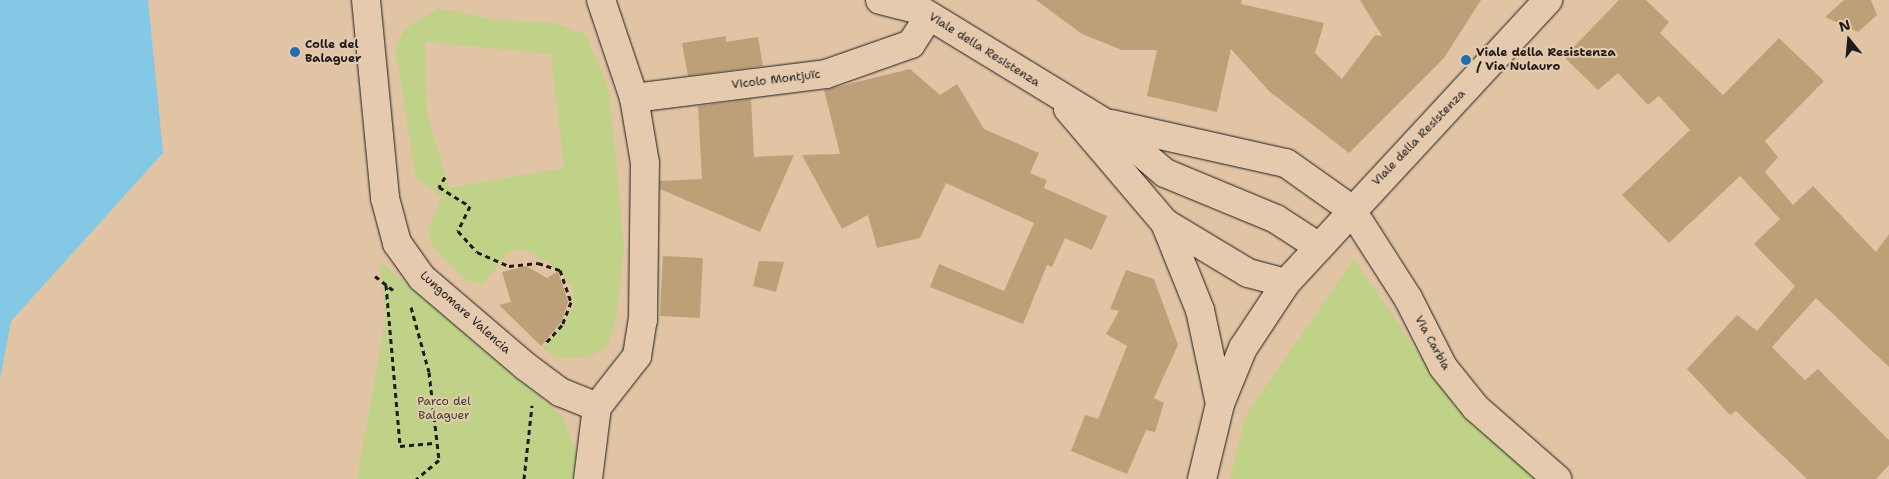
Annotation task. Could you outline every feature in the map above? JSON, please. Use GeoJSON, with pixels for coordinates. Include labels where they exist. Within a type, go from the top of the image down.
{"type":"FeatureCollection","features":[{"type":"Feature","properties":{"kind":"street","name":"Lungomare Valencia"},"geometry":{"type":"LineString","coordinates":[[366,0],[384,198],[397,243],[422,278],[525,366],[560,392],[597,407]]}},
{"type":"Feature","properties":{"kind":"street"},"geometry":{"type":"LineString","coordinates":[[588,479],[597,407],[637,356],[643,320],[645,163],[634,98],[601,0]]}},
{"type":"Feature","properties":{"kind":"street","name":"Viale della Resistenza"},"geometry":{"type":"LineString","coordinates":[[880,0],[929,16],[1107,124],[1165,173],[1276,219],[1319,247]]}},
{"type":"Feature","properties":{"kind":"street","name":"Viale della Resistenza"},"geometry":{"type":"LineString","coordinates":[[1220,404],[1243,348],[1286,284],[1351,209],[1548,0]]}},
{"type":"Feature","properties":{"kind":"street","name":"Vicolo Montjuïc"},"geometry":{"type":"LineString","coordinates":[[634,98],[826,74],[911,44],[929,16]]}},
{"type":"Feature","properties":{"kind":"street","name":"Viale della Resistenza"},"geometry":{"type":"LineString","coordinates":[[1058,96],[1165,223],[1200,310],[1220,404]]}},
{"type":"Feature","properties":{"kind":"street","name":"Viale della Resistenza"},"geometry":{"type":"LineString","coordinates":[[1107,124],[1286,163],[1351,209]]}},
{"type":"Feature","properties":{"kind":"street","name":"Via Carbia"},"geometry":{"type":"LineString","coordinates":[[1351,209],[1408,298],[1443,367],[1476,408],[1557,479]]}},
{"type":"Feature","properties":{"kind":"street","name":"Viale della Resistenza"},"geometry":{"type":"LineString","coordinates":[[1165,223],[1248,273],[1286,284]]}},
{"type":"Feature","properties":{"kind":"street"},"geometry":{"type":"LineString","coordinates":[[1202,479],[1220,404]]}},
{"type":"Feature","properties":{"kind":"path"},"geometry":{"type":"LineString","coordinates":[[445,177],[439,187],[470,206],[458,231],[477,252],[509,266],[538,262],[560,270],[571,302],[562,325],[525,366],[533,393],[524,479]]}},
{"type":"Feature","properties":{"kind":"path"},"geometry":{"type":"LineString","coordinates":[[375,276],[398,294]]}},
{"type":"Feature","properties":{"kind":"path"},"geometry":{"type":"LineString","coordinates":[[386,284],[400,446],[436,443]]}},
{"type":"Feature","properties":{"kind":"path"},"geometry":{"type":"LineString","coordinates":[[410,303],[429,372],[439,460],[416,479]]}},
{"type":"Feature","properties":{"kind":"green space","name":"Colle del Balaguer"},"geometry":{"type":"Polygon","coordinates":[[[438,8],[495,20],[556,23],[586,35],[609,90],[624,247],[616,319],[606,348],[585,358],[557,358],[543,348],[574,306],[572,285],[550,263],[522,249],[509,251],[483,285],[464,279],[432,246],[428,229],[442,197],[416,178],[395,48],[405,29],[438,8]],[[425,42],[427,113],[449,188],[564,168],[551,54],[425,42]]]}},
{"type":"Feature","properties":{"kind":"green space"},"geometry":{"type":"Polygon","coordinates":[[[1354,259],[1449,398],[1550,479],[1230,479],[1246,415],[1354,259]]]}},
{"type":"Feature","properties":{"kind":"green space","name":"Parco del Balaguer"},"geometry":{"type":"Polygon","coordinates":[[[380,261],[563,417],[578,457],[573,479],[357,479],[386,316],[380,261]]]}},
{"type":"Feature","properties":{"kind":"water"},"geometry":{"type":"Polygon","coordinates":[[[0,0],[148,0],[163,153],[11,321],[0,379],[0,0]]]}},
{"type":"Feature","properties":{"kind":"building"},"geometry":{"type":"Polygon","coordinates":[[[1036,0],[1242,0],[1241,4],[1324,23],[1315,53],[1342,79],[1375,35],[1382,36],[1360,0],[1481,0],[1444,58],[1349,153],[1269,91],[1231,49],[1217,112],[1147,96],[1157,50],[1122,50],[1082,34],[1036,0]]]}},
{"type":"Feature","properties":{"kind":"building"},"geometry":{"type":"Polygon","coordinates":[[[1619,0],[1646,0],[1669,22],[1660,33],[1723,95],[1779,38],[1824,81],[1765,141],[1778,157],[1765,172],[1793,205],[1813,186],[1876,252],[1889,234],[1889,367],[1816,298],[1772,347],[1805,380],[1818,369],[1889,440],[1889,465],[1876,479],[1807,479],[1736,411],[1730,415],[1687,369],[1737,315],[1757,331],[1795,286],[1754,244],[1780,219],[1740,176],[1669,243],[1622,195],[1690,130],[1659,96],[1648,105],[1618,73],[1598,90],[1564,57],[1619,0]]]}},
{"type":"Feature","properties":{"kind":"building"},"geometry":{"type":"Polygon","coordinates":[[[1844,0],[1871,0],[1877,15],[1858,32],[1825,17],[1844,0]]]}},
{"type":"Feature","properties":{"kind":"building"},"geometry":{"type":"Polygon","coordinates":[[[726,36],[726,42],[758,37],[763,66],[688,76],[682,43],[726,36]]]}},
{"type":"Feature","properties":{"kind":"building"},"geometry":{"type":"Polygon","coordinates":[[[910,69],[940,95],[957,84],[984,129],[1039,153],[1030,173],[1047,180],[1044,188],[1107,216],[1092,250],[1065,238],[1052,267],[1047,265],[1023,324],[930,287],[939,264],[1004,291],[1034,223],[946,183],[920,238],[877,248],[868,215],[842,229],[802,155],[840,154],[824,90],[910,69]]]}},
{"type":"Feature","properties":{"kind":"building"},"geometry":{"type":"Polygon","coordinates":[[[751,99],[754,157],[794,155],[760,232],[660,189],[660,181],[702,179],[698,106],[751,99]]]}},
{"type":"Feature","properties":{"kind":"building"},"geometry":{"type":"Polygon","coordinates":[[[663,256],[703,258],[700,318],[660,316],[663,256]]]}},
{"type":"Feature","properties":{"kind":"building"},"geometry":{"type":"Polygon","coordinates":[[[759,261],[784,262],[776,292],[753,286],[759,261]]]}},
{"type":"Feature","properties":{"kind":"building"},"geometry":{"type":"Polygon","coordinates":[[[526,266],[547,278],[558,271],[568,302],[562,321],[541,346],[499,305],[511,302],[502,272],[526,266]]]}},
{"type":"Feature","properties":{"kind":"building"},"geometry":{"type":"Polygon","coordinates":[[[1126,270],[1154,279],[1178,345],[1154,398],[1164,403],[1155,432],[1146,430],[1127,474],[1071,451],[1085,415],[1098,419],[1127,346],[1106,334],[1119,311],[1110,309],[1126,270]]]}},
{"type":"Feature","properties":{"kind":"place","name":"Colle del Balaguer"},"geometry":{"type":"Point","coordinates":[295,52]}},
{"type":"Feature","properties":{"kind":"place","name":"Viale della Resistenza / Via Nulauro"},"geometry":{"type":"Point","coordinates":[1466,60]}}]}
